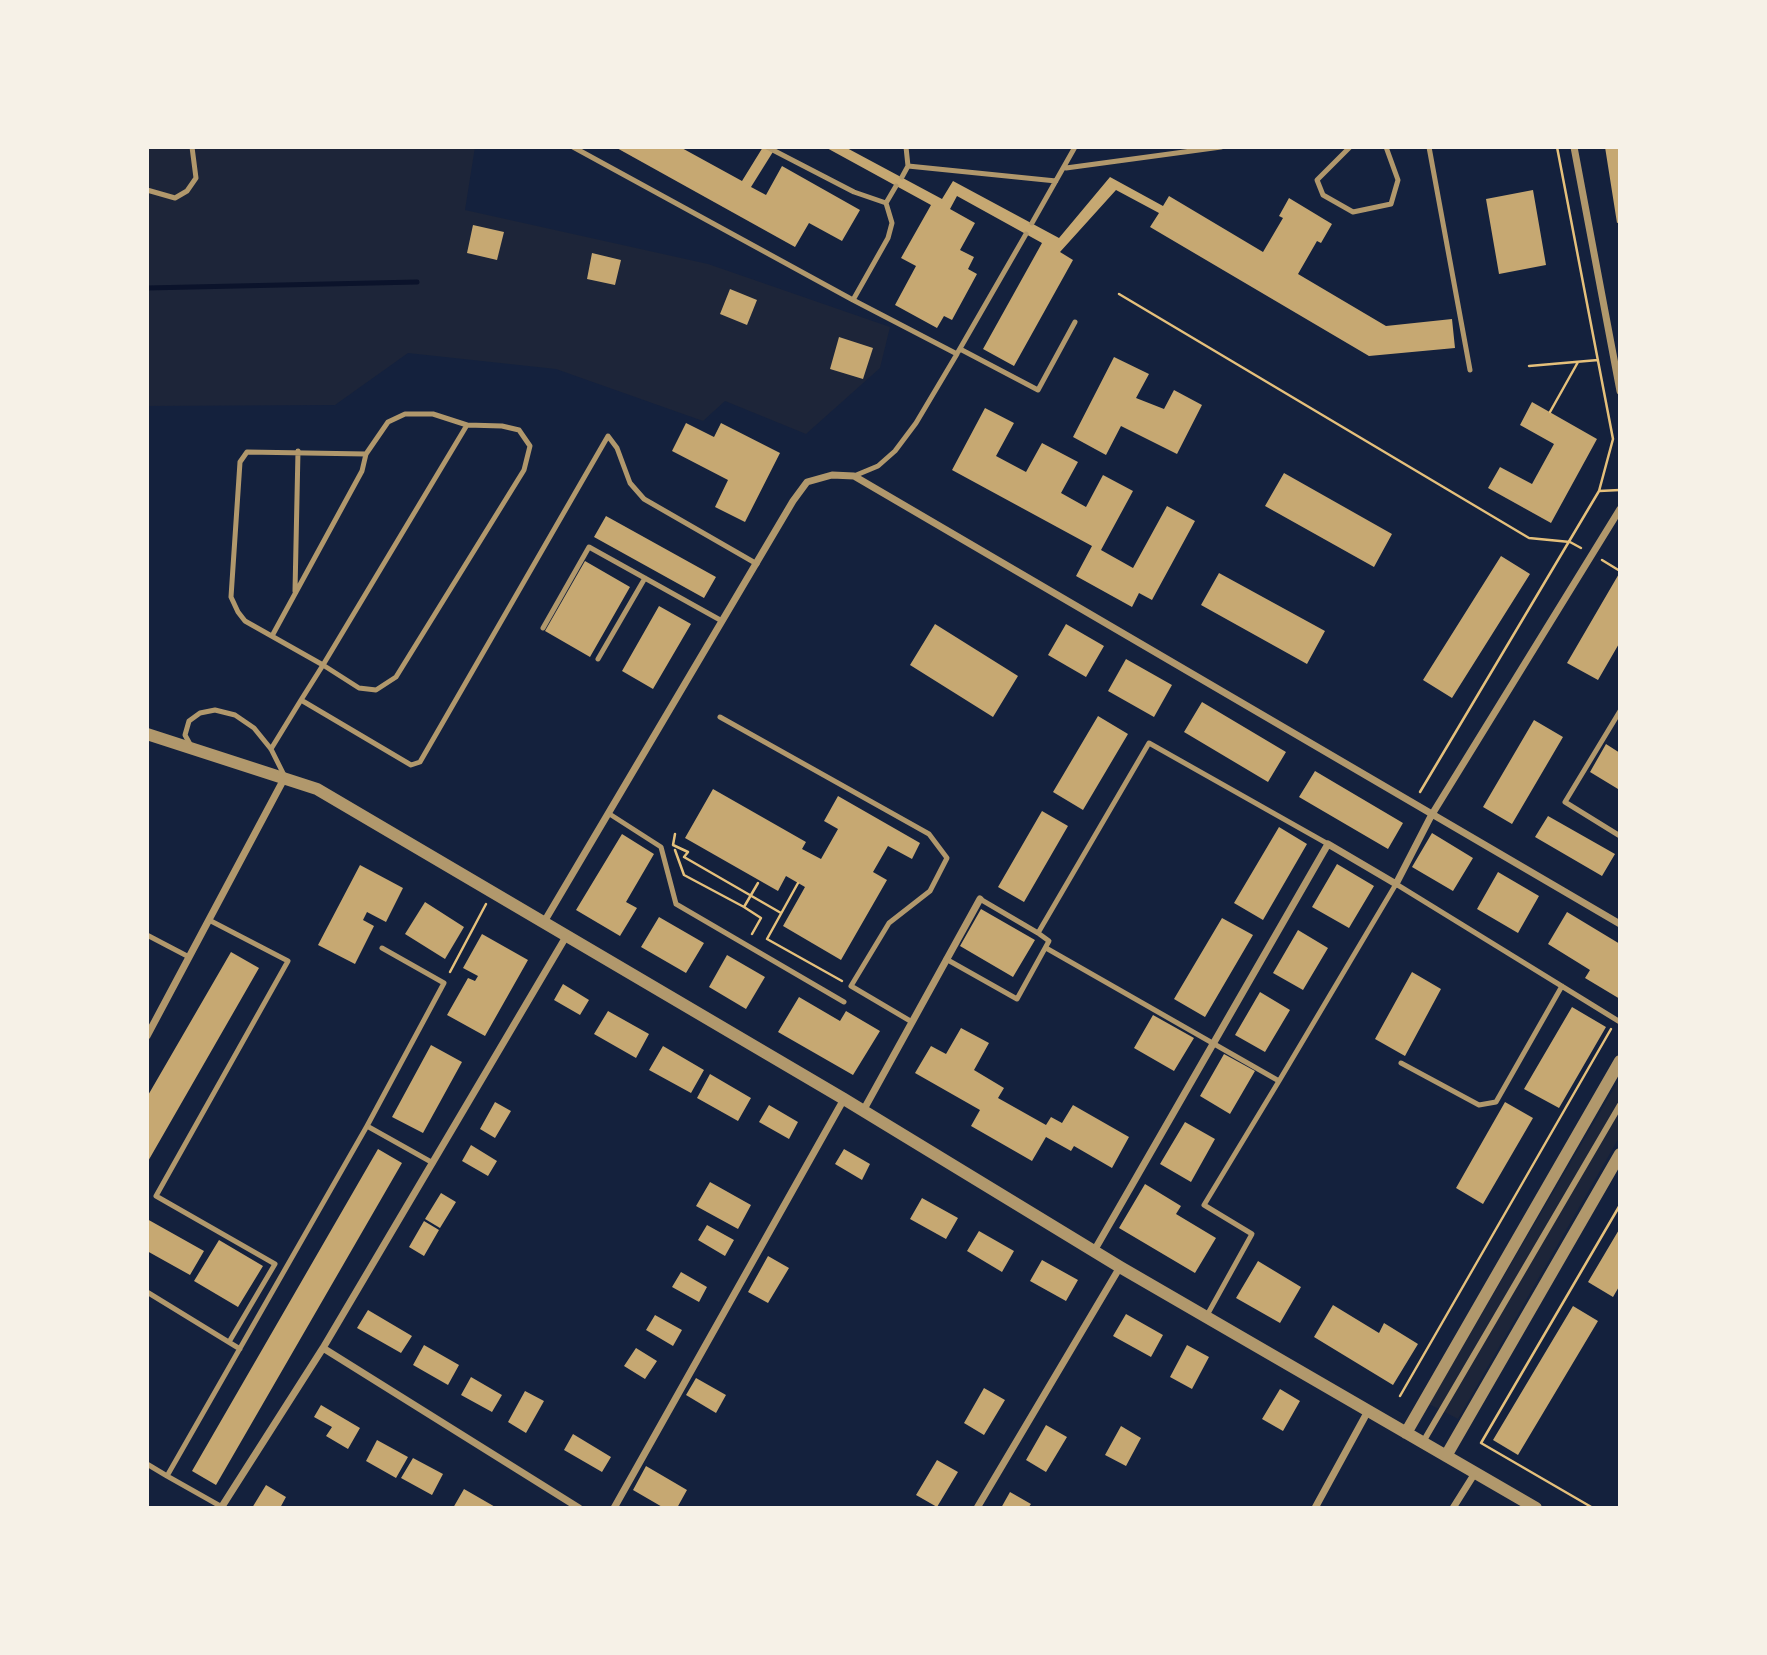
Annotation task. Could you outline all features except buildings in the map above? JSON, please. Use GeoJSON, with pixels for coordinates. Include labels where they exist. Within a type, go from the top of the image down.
{"type":"FeatureCollection","features":[{"type":"Feature","properties":{"kind":"street"},"geometry":{"type":"LineString","coordinates":[[1574,147],[1620,391]]}},
{"type":"Feature","properties":{"kind":"street"},"geometry":{"type":"LineString","coordinates":[[544,922],[807,482],[832,475],[854,476],[1412,805],[1620,924]]}},
{"type":"Feature","properties":{"kind":"street"},"geometry":{"type":"LineString","coordinates":[[1094,1251],[1328,844],[1396,884],[1431,816],[1620,509]]}},
{"type":"Feature","properties":{"kind":"street"},"geometry":{"type":"LineString","coordinates":[[147,734],[317,789],[844,1099],[1120,1267],[1536,1508]]}},
{"type":"Feature","properties":{"kind":"street"},"geometry":{"type":"LineString","coordinates":[[147,1036],[285,777]]}},
{"type":"Feature","properties":{"kind":"street"},"geometry":{"type":"LineString","coordinates":[[863,1111],[980,899]]}},
{"type":"Feature","properties":{"kind":"street"},"geometry":{"type":"LineString","coordinates":[[221,1507],[323,1349],[567,935]]}},
{"type":"Feature","properties":{"kind":"street"},"geometry":{"type":"LineString","coordinates":[[1406,1433],[1620,1061]]}},
{"type":"Feature","properties":{"kind":"street"},"geometry":{"type":"LineString","coordinates":[[614,1508],[844,1099]]}},
{"type":"Feature","properties":{"kind":"street"},"geometry":{"type":"LineString","coordinates":[[1423,1443],[1620,1105]]}},
{"type":"Feature","properties":{"kind":"street"},"geometry":{"type":"LineString","coordinates":[[1446,1456],[1620,1154]]}},
{"type":"Feature","properties":{"kind":"street"},"geometry":{"type":"LineString","coordinates":[[977,1508],[1120,1267]]}},
{"type":"Feature","properties":{"kind":"street"},"geometry":{"type":"LineString","coordinates":[[323,1349],[579,1508]]}},
{"type":"Feature","properties":{"kind":"street"},"geometry":{"type":"LineString","coordinates":[[1315,1508],[1368,1411]]}},
{"type":"Feature","properties":{"kind":"street"},"geometry":{"type":"LineString","coordinates":[[1453,1508],[1475,1473]]}},
{"type":"Feature","properties":{"kind":"lane"},"geometry":{"type":"LineString","coordinates":[[147,190],[174,198],[187,191],[196,178],[192,147]]}},
{"type":"Feature","properties":{"kind":"lane"},"geometry":{"type":"LineString","coordinates":[[573,147],[853,300],[1038,390],[1075,322]]}},
{"type":"Feature","properties":{"kind":"lane"},"geometry":{"type":"LineString","coordinates":[[767,147],[854,192],[886,203]]}},
{"type":"Feature","properties":{"kind":"lane"},"geometry":{"type":"LineString","coordinates":[[902,177],[908,166],[906,147]]}},
{"type":"Feature","properties":{"kind":"lane"},"geometry":{"type":"LineString","coordinates":[[1032,223],[1066,169],[1075,147]]}},
{"type":"Feature","properties":{"kind":"lane"},"geometry":{"type":"LineString","coordinates":[[1066,169],[1221,147]]}},
{"type":"Feature","properties":{"kind":"lane"},"geometry":{"type":"LineString","coordinates":[[1350,147],[1317,180],[1323,195],[1353,212],[1391,204],[1398,180],[1386,155],[1386,147]]}},
{"type":"Feature","properties":{"kind":"lane"},"geometry":{"type":"LineString","coordinates":[[1429,147],[1470,370]]}},
{"type":"Feature","properties":{"kind":"lane"},"geometry":{"type":"LineString","coordinates":[[908,166],[1056,181]]}},
{"type":"Feature","properties":{"kind":"lane"},"geometry":{"type":"LineString","coordinates":[[853,300],[888,238],[892,223],[886,203],[896,186]]}},
{"type":"Feature","properties":{"kind":"lane"},"geometry":{"type":"LineString","coordinates":[[854,476],[878,466],[895,451],[916,423],[1026,234]]}},
{"type":"Feature","properties":{"kind":"lane"},"geometry":{"type":"LineString","coordinates":[[272,636],[362,471],[366,454],[388,422],[404,414],[433,414],[467,425],[502,426],[519,430],[530,446],[524,470],[396,677],[376,690],[359,688],[245,621],[232,597],[240,462],[247,452],[366,454]]}},
{"type":"Feature","properties":{"kind":"lane"},"geometry":{"type":"LineString","coordinates":[[271,749],[467,425]]}},
{"type":"Feature","properties":{"kind":"lane"},"geometry":{"type":"LineString","coordinates":[[301,701],[411,765],[420,762],[608,436],[617,448],[630,483],[644,499],[757,564]]}},
{"type":"Feature","properties":{"kind":"lane"},"geometry":{"type":"LineString","coordinates":[[295,594],[298,451]]}},
{"type":"Feature","properties":{"kind":"lane"},"geometry":{"type":"LineString","coordinates":[[543,628],[589,547],[722,621]]}},
{"type":"Feature","properties":{"kind":"lane"},"geometry":{"type":"LineString","coordinates":[[598,659],[645,578]]}},
{"type":"Feature","properties":{"kind":"lane"},"geometry":{"type":"LineString","coordinates":[[197,752],[185,734],[190,721],[200,713],[215,710],[235,715],[254,728],[271,749],[285,777]]}},
{"type":"Feature","properties":{"kind":"lane"},"geometry":{"type":"LineString","coordinates":[[1620,711],[1565,802],[1620,836]]}},
{"type":"Feature","properties":{"kind":"lane"},"geometry":{"type":"LineString","coordinates":[[720,717],[929,834],[947,858],[930,891],[889,923],[850,986],[912,1022]]}},
{"type":"Feature","properties":{"kind":"lane"},"geometry":{"type":"LineString","coordinates":[[1038,933],[1149,743],[1328,844]]}},
{"type":"Feature","properties":{"kind":"lane"},"geometry":{"type":"LineString","coordinates":[[608,813],[661,847],[676,904],[844,1002]]}},
{"type":"Feature","properties":{"kind":"lane"},"geometry":{"type":"LineString","coordinates":[[1206,1317],[1252,1234],[1204,1205],[1396,884],[1618,1021]]}},
{"type":"Feature","properties":{"kind":"lane"},"geometry":{"type":"LineString","coordinates":[[946,959],[1017,999],[1046,948],[1049,941],[980,899]]}},
{"type":"Feature","properties":{"kind":"lane"},"geometry":{"type":"LineString","coordinates":[[209,920],[288,961],[156,1196],[275,1264],[229,1342]]}},
{"type":"Feature","properties":{"kind":"lane"},"geometry":{"type":"LineString","coordinates":[[147,935],[189,957]]}},
{"type":"Feature","properties":{"kind":"lane"},"geometry":{"type":"LineString","coordinates":[[167,1476],[367,1126],[444,984],[382,948]]}},
{"type":"Feature","properties":{"kind":"lane"},"geometry":{"type":"LineString","coordinates":[[1046,948],[1279,1081]]}},
{"type":"Feature","properties":{"kind":"lane"},"geometry":{"type":"LineString","coordinates":[[1401,1063],[1479,1105],[1496,1102],[1562,986]]}},
{"type":"Feature","properties":{"kind":"lane"},"geometry":{"type":"LineString","coordinates":[[367,1126],[433,1163]]}},
{"type":"Feature","properties":{"kind":"lane"},"geometry":{"type":"LineString","coordinates":[[147,1292],[240,1349]]}},
{"type":"Feature","properties":{"kind":"lane"},"geometry":{"type":"LineString","coordinates":[[147,1464],[221,1507]]}},
{"type":"Feature","properties":{"kind":"path"},"geometry":{"type":"LineString","coordinates":[[1412,805],[1599,491],[1613,439],[1557,147]]}},
{"type":"Feature","properties":{"kind":"path"},"geometry":{"type":"LineString","coordinates":[[1119,294],[1529,538],[1570,542]]}},
{"type":"Feature","properties":{"kind":"path"},"geometry":{"type":"LineString","coordinates":[[1529,366],[1598,360]]}},
{"type":"Feature","properties":{"kind":"path"},"geometry":{"type":"LineString","coordinates":[[1550,412],[1578,362]]}},
{"type":"Feature","properties":{"kind":"path"},"geometry":{"type":"LineString","coordinates":[[1599,491],[1620,490]]}},
{"type":"Feature","properties":{"kind":"path"},"geometry":{"type":"LineString","coordinates":[[675,834],[673,845],[684,874],[761,918],[746,944]]}},
{"type":"Feature","properties":{"kind":"path"},"geometry":{"type":"LineString","coordinates":[[673,845],[688,852],[684,858],[781,913]]}},
{"type":"Feature","properties":{"kind":"path"},"geometry":{"type":"LineString","coordinates":[[744,907],[758,883]]}},
{"type":"Feature","properties":{"kind":"path"},"geometry":{"type":"LineString","coordinates":[[798,883],[767,939],[850,986]]}},
{"type":"Feature","properties":{"kind":"path"},"geometry":{"type":"LineString","coordinates":[[444,984],[493,891]]}},
{"type":"Feature","properties":{"kind":"path"},"geometry":{"type":"LineString","coordinates":[[1400,1396],[1618,1021]]}},
{"type":"Feature","properties":{"kind":"path"},"geometry":{"type":"LineString","coordinates":[[1593,1508],[1481,1443],[1620,1205]]}},
{"type":"Feature","properties":{"kind":"shaded area"},"geometry":{"type":"Polygon","coordinates":[[[147,147],[475,147],[465,210],[708,264],[890,327],[880,368],[806,434],[725,401],[703,421],[556,369],[408,353],[335,405],[147,406],[147,147]]]}},
{"type":"Feature","properties":{"kind":"shaded area"},"geometry":{"type":"Polygon","coordinates":[[[1620,1078],[1620,1136],[1458,1419],[1429,1404],[1620,1078]]]}},
{"type":"Feature","properties":{"kind":"waterway"},"geometry":{"type":"LineString","coordinates":[[147,288],[417,282]]}}]}
